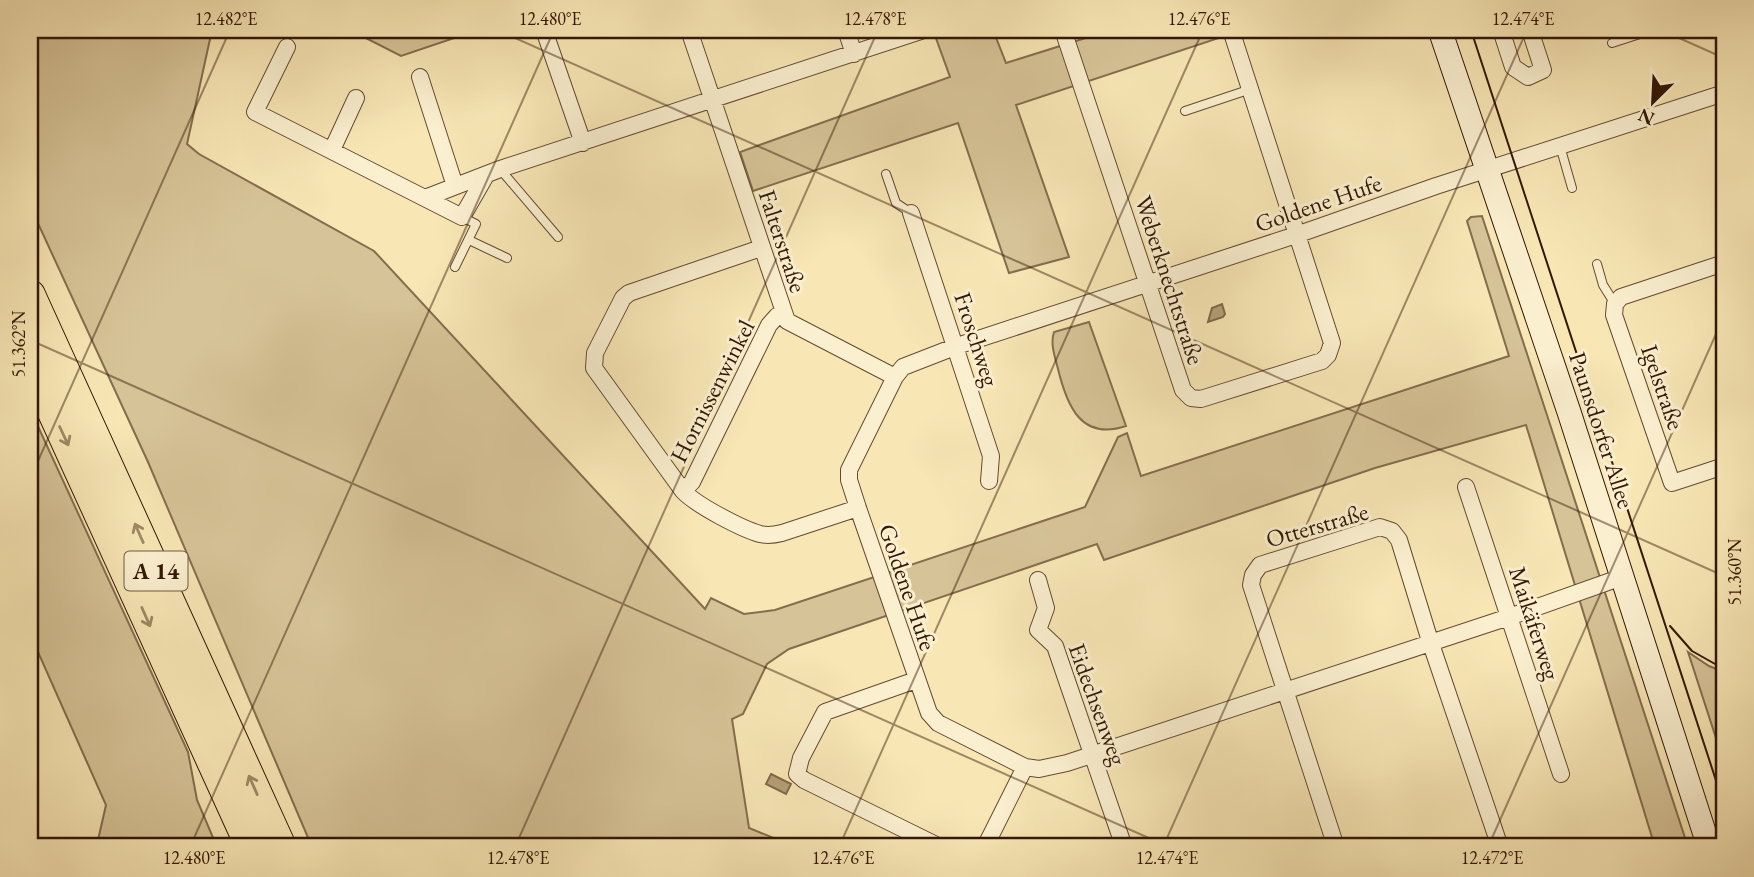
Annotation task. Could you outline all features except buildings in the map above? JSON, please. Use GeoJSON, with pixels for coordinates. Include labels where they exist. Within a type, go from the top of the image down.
{"type":"FeatureCollection","features":[{"type":"Feature","properties":{"kind":"highway","name":"A 14"},"geometry":{"type":"LineString","coordinates":[[30,295],[281,847]]}},
{"type":"Feature","properties":{"kind":"highway","name":"A 14"},"geometry":{"type":"LineString","coordinates":[[30,362],[251,847]]}},
{"type":"Feature","properties":{"kind":"main road","name":"Paunsdorfer Allee"},"geometry":{"type":"LineString","coordinates":[[1440,30],[1709,847]]}},
{"type":"Feature","properties":{"kind":"street"},"geometry":{"type":"LineString","coordinates":[[544,30],[583,143]]}},
{"type":"Feature","properties":{"kind":"street","name":"Falterstraße"},"geometry":{"type":"LineString","coordinates":[[689,30],[787,321],[895,377]]}},
{"type":"Feature","properties":{"kind":"street"},"geometry":{"type":"LineString","coordinates":[[846,30],[854,54]]}},
{"type":"Feature","properties":{"kind":"street"},"geometry":{"type":"LineString","coordinates":[[425,198],[500,169],[924,30]]}},
{"type":"Feature","properties":{"kind":"street","name":"Weberknechtstraße"},"geometry":{"type":"LineString","coordinates":[[1063,30],[1183,390],[1191,398],[1201,399],[1322,361],[1328,355],[1332,343],[1231,30]]}},
{"type":"Feature","properties":{"kind":"street"},"geometry":{"type":"LineString","coordinates":[[1502,30],[1513,67],[1528,77],[1544,70],[1530,30]]}},
{"type":"Feature","properties":{"kind":"street"},"geometry":{"type":"LineString","coordinates":[[287,47],[255,112],[462,217],[485,177]]}},
{"type":"Feature","properties":{"kind":"street"},"geometry":{"type":"LineString","coordinates":[[420,77],[455,186]]}},
{"type":"Feature","properties":{"kind":"street","name":"Goldene Hufe"},"geometry":{"type":"LineString","coordinates":[[1025,767],[932,718],[916,680],[849,480],[849,470],[902,367],[957,346],[1436,186],[1724,93]]}},
{"type":"Feature","properties":{"kind":"street"},"geometry":{"type":"LineString","coordinates":[[332,150],[356,98]]}},
{"type":"Feature","properties":{"kind":"street","name":"Froschweg"},"geometry":{"type":"LineString","coordinates":[[911,213],[957,346],[991,456],[989,481]]}},
{"type":"Feature","properties":{"kind":"street","name":"Hornissenwinkel"},"geometry":{"type":"LineString","coordinates":[[761,248],[629,293],[618,304],[595,353],[594,368],[683,491],[699,504],[759,533],[770,535],[858,508]]}},
{"type":"Feature","properties":{"kind":"street"},"geometry":{"type":"LineString","coordinates":[[1615,304],[1621,297],[1724,263]]}},
{"type":"Feature","properties":{"kind":"street","name":"Igelstraße"},"geometry":{"type":"LineString","coordinates":[[1615,304],[1614,315],[1672,483],[1724,466]]}},
{"type":"Feature","properties":{"kind":"street","name":"Hornissenwinkel"},"geometry":{"type":"LineString","coordinates":[[683,491],[692,482],[769,325],[783,313]]}},
{"type":"Feature","properties":{"kind":"street","name":"Maikäferweg"},"geometry":{"type":"LineString","coordinates":[[1466,487],[1561,774]]}},
{"type":"Feature","properties":{"kind":"street","name":"Otterstraße"},"geometry":{"type":"LineString","coordinates":[[1336,847],[1251,585],[1253,575],[1260,565],[1380,527],[1392,531],[1399,540],[1430,642],[1500,847]]}},
{"type":"Feature","properties":{"kind":"street"},"geometry":{"type":"LineString","coordinates":[[985,847],[1025,767],[1053,767],[1509,617],[1622,577]]}},
{"type":"Feature","properties":{"kind":"street","name":"Eidechsenweg"},"geometry":{"type":"LineString","coordinates":[[1038,580],[1046,608],[1038,630],[1055,646],[1124,847]]}},
{"type":"Feature","properties":{"kind":"street"},"geometry":{"type":"LineString","coordinates":[[916,680],[825,712],[801,758],[797,774],[804,780],[940,847]]}},
{"type":"Feature","properties":{"kind":"lane"},"geometry":{"type":"LineString","coordinates":[[1612,43],[1652,30]]}},
{"type":"Feature","properties":{"kind":"lane"},"geometry":{"type":"LineString","coordinates":[[1185,111],[1251,89]]}},
{"type":"Feature","properties":{"kind":"lane"},"geometry":{"type":"LineString","coordinates":[[1560,146],[1573,188]]}},
{"type":"Feature","properties":{"kind":"lane"},"geometry":{"type":"LineString","coordinates":[[500,169],[558,237]]}},
{"type":"Feature","properties":{"kind":"lane"},"geometry":{"type":"LineString","coordinates":[[886,174],[896,203],[911,213]]}},
{"type":"Feature","properties":{"kind":"lane"},"geometry":{"type":"LineString","coordinates":[[455,267],[476,224],[462,217]]}},
{"type":"Feature","properties":{"kind":"lane"},"geometry":{"type":"LineString","coordinates":[[469,240],[507,258]]}},
{"type":"Feature","properties":{"kind":"lane"},"geometry":{"type":"LineString","coordinates":[[1597,264],[1603,285],[1615,304]]}},
{"type":"Feature","properties":{"kind":"shaded area"},"geometry":{"type":"Polygon","coordinates":[[[30,30],[212,30],[187,144],[199,154],[374,251],[705,609],[711,598],[744,614],[775,610],[1085,507],[1118,437],[1127,433],[1141,476],[1509,356],[1467,221],[1471,217],[1482,216],[1688,847],[1655,847],[1526,425],[1375,468],[1104,560],[1097,544],[789,649],[767,664],[743,714],[732,719],[749,828],[796,847],[312,847],[148,462],[30,206],[30,30]]]}},
{"type":"Feature","properties":{"kind":"shaded area"},"geometry":{"type":"Polygon","coordinates":[[[350,30],[478,30],[401,56],[350,30]]]}},
{"type":"Feature","properties":{"kind":"shaded area"},"geometry":{"type":"Polygon","coordinates":[[[933,30],[993,30],[1006,63],[1111,30],[1219,30],[1222,37],[1016,105],[1069,257],[1009,273],[958,123],[753,191],[740,152],[950,77],[933,30]]]}},
{"type":"Feature","properties":{"kind":"shaded area"},"geometry":{"type":"Polygon","coordinates":[[[1222,304],[1225,314],[1223,317],[1208,322],[1212,308],[1222,304]]]}},
{"type":"Feature","properties":{"kind":"shaded area"},"geometry":{"type":"Polygon","coordinates":[[[1089,322],[1126,426],[1098,429],[1087,424],[1078,417],[1066,396],[1053,351],[1054,332],[1089,322]]]}},
{"type":"Feature","properties":{"kind":"shaded area"},"geometry":{"type":"Polygon","coordinates":[[[30,409],[188,752],[197,800],[217,847],[79,847],[98,840],[106,805],[30,634],[30,409]]]}},
{"type":"Feature","properties":{"kind":"shaded area"},"geometry":{"type":"Polygon","coordinates":[[[1688,652],[1724,672],[1724,710],[1715,735],[1688,652]]]}},
{"type":"Feature","properties":{"kind":"shaded area"},"geometry":{"type":"Polygon","coordinates":[[[771,774],[791,784],[786,794],[766,784],[771,774]]]}},
{"type":"Feature","properties":{"kind":"tram line"},"geometry":{"type":"LineString","coordinates":[[1471,30],[1724,805]]}},
{"type":"Feature","properties":{"kind":"tram line"},"geometry":{"type":"LineString","coordinates":[[1670,626],[1692,651],[1724,669]]}},
{"type":"Feature","properties":{"kind":"tram line"},"geometry":{"type":"LineString","coordinates":[[1722,766],[1718,740],[1724,717]]}}]}
